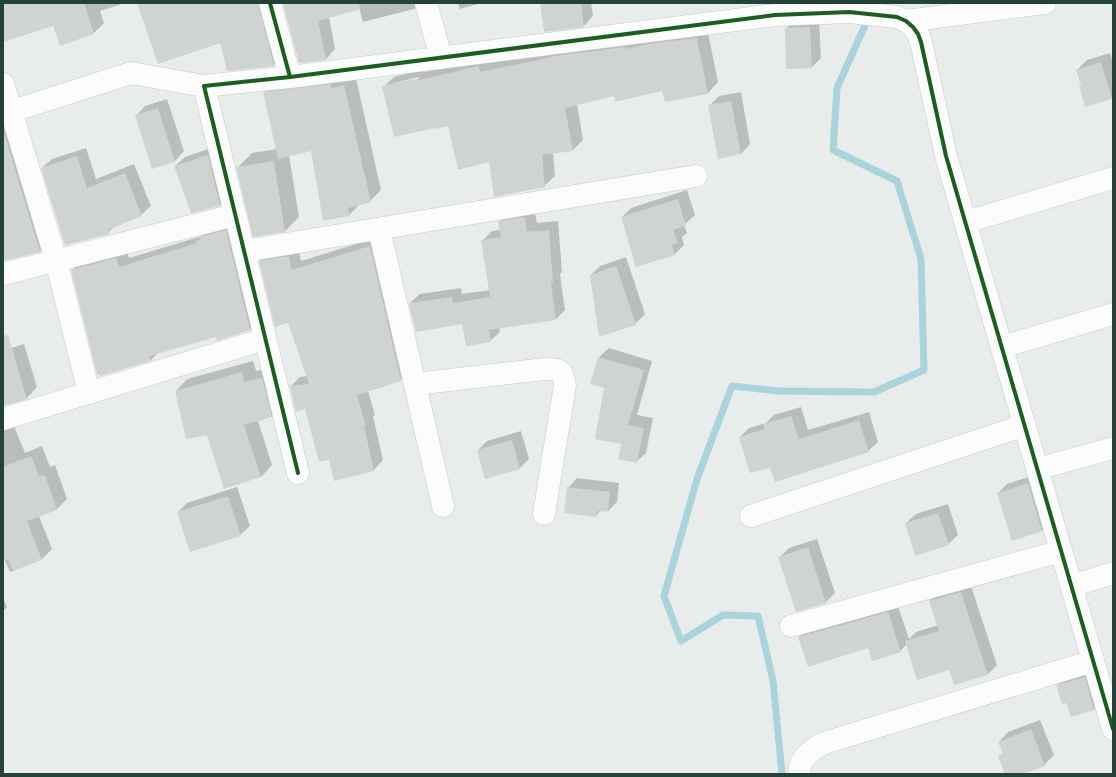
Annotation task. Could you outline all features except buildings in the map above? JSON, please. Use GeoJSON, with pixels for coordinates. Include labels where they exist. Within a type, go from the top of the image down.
{"type":"FeatureCollection","features":[{"type":"Feature","properties":{"kind":"street"},"geometry":{"type":"LineString","coordinates":[[270,3],[290,77]]}},
{"type":"Feature","properties":{"kind":"street"},"geometry":{"type":"LineString","coordinates":[[426,3],[441,58]]}},
{"type":"Feature","properties":{"kind":"street"},"geometry":{"type":"LineString","coordinates":[[7,113],[132,73],[204,86],[441,58],[742,11],[775,15],[849,12],[901,19],[1046,3]]}},
{"type":"Feature","properties":{"kind":"street"},"geometry":{"type":"LineString","coordinates":[[901,19],[913,27],[921,42],[946,156],[1093,660],[1108,696],[1113,729]]}},
{"type":"Feature","properties":{"kind":"street"},"geometry":{"type":"LineString","coordinates":[[3,84],[7,113],[56,260],[90,393]]}},
{"type":"Feature","properties":{"kind":"street"},"geometry":{"type":"LineString","coordinates":[[204,86],[298,473]]}},
{"type":"Feature","properties":{"kind":"street"},"geometry":{"type":"LineString","coordinates":[[244,251],[696,176]]}},
{"type":"Feature","properties":{"kind":"street"},"geometry":{"type":"LineString","coordinates":[[966,222],[1113,178]]}},
{"type":"Feature","properties":{"kind":"street"},"geometry":{"type":"LineString","coordinates":[[3,274],[235,215]]}},
{"type":"Feature","properties":{"kind":"street"},"geometry":{"type":"LineString","coordinates":[[379,229],[443,506]]}},
{"type":"Feature","properties":{"kind":"street"},"geometry":{"type":"LineString","coordinates":[[1002,347],[1113,314]]}},
{"type":"Feature","properties":{"kind":"street"},"geometry":{"type":"LineString","coordinates":[[3,419],[265,339]]}},
{"type":"Feature","properties":{"kind":"street"},"geometry":{"type":"LineString","coordinates":[[415,384],[545,369],[556,369],[562,372],[565,385],[544,514]]}},
{"type":"Feature","properties":{"kind":"street"},"geometry":{"type":"LineString","coordinates":[[751,516],[1024,425]]}},
{"type":"Feature","properties":{"kind":"street"},"geometry":{"type":"LineString","coordinates":[[1038,469],[1113,448]]}},
{"type":"Feature","properties":{"kind":"street"},"geometry":{"type":"LineString","coordinates":[[791,626],[1061,551]]}},
{"type":"Feature","properties":{"kind":"street"},"geometry":{"type":"LineString","coordinates":[[1072,586],[1113,573]]}},
{"type":"Feature","properties":{"kind":"street"},"geometry":{"type":"LineString","coordinates":[[799,774],[799,769],[804,756],[824,743],[1093,660]]}},
{"type":"Feature","properties":{"kind":"waterway"},"geometry":{"type":"LineString","coordinates":[[782,774],[773,681],[758,616],[723,615],[681,641],[664,596],[697,479],[732,386],[778,391],[874,392],[924,370],[921,259],[897,181],[833,150],[837,88],[875,3]]}},
{"type":"Feature","properties":{"kind":"cycle path"},"geometry":{"type":"LineString","coordinates":[[270,3],[290,77],[204,86],[298,473]]}},
{"type":"Feature","properties":{"kind":"cycle path"},"geometry":{"type":"LineString","coordinates":[[290,77],[775,15],[849,12],[897,17],[906,21],[913,27],[921,42],[946,156],[1113,729]]}}]}
